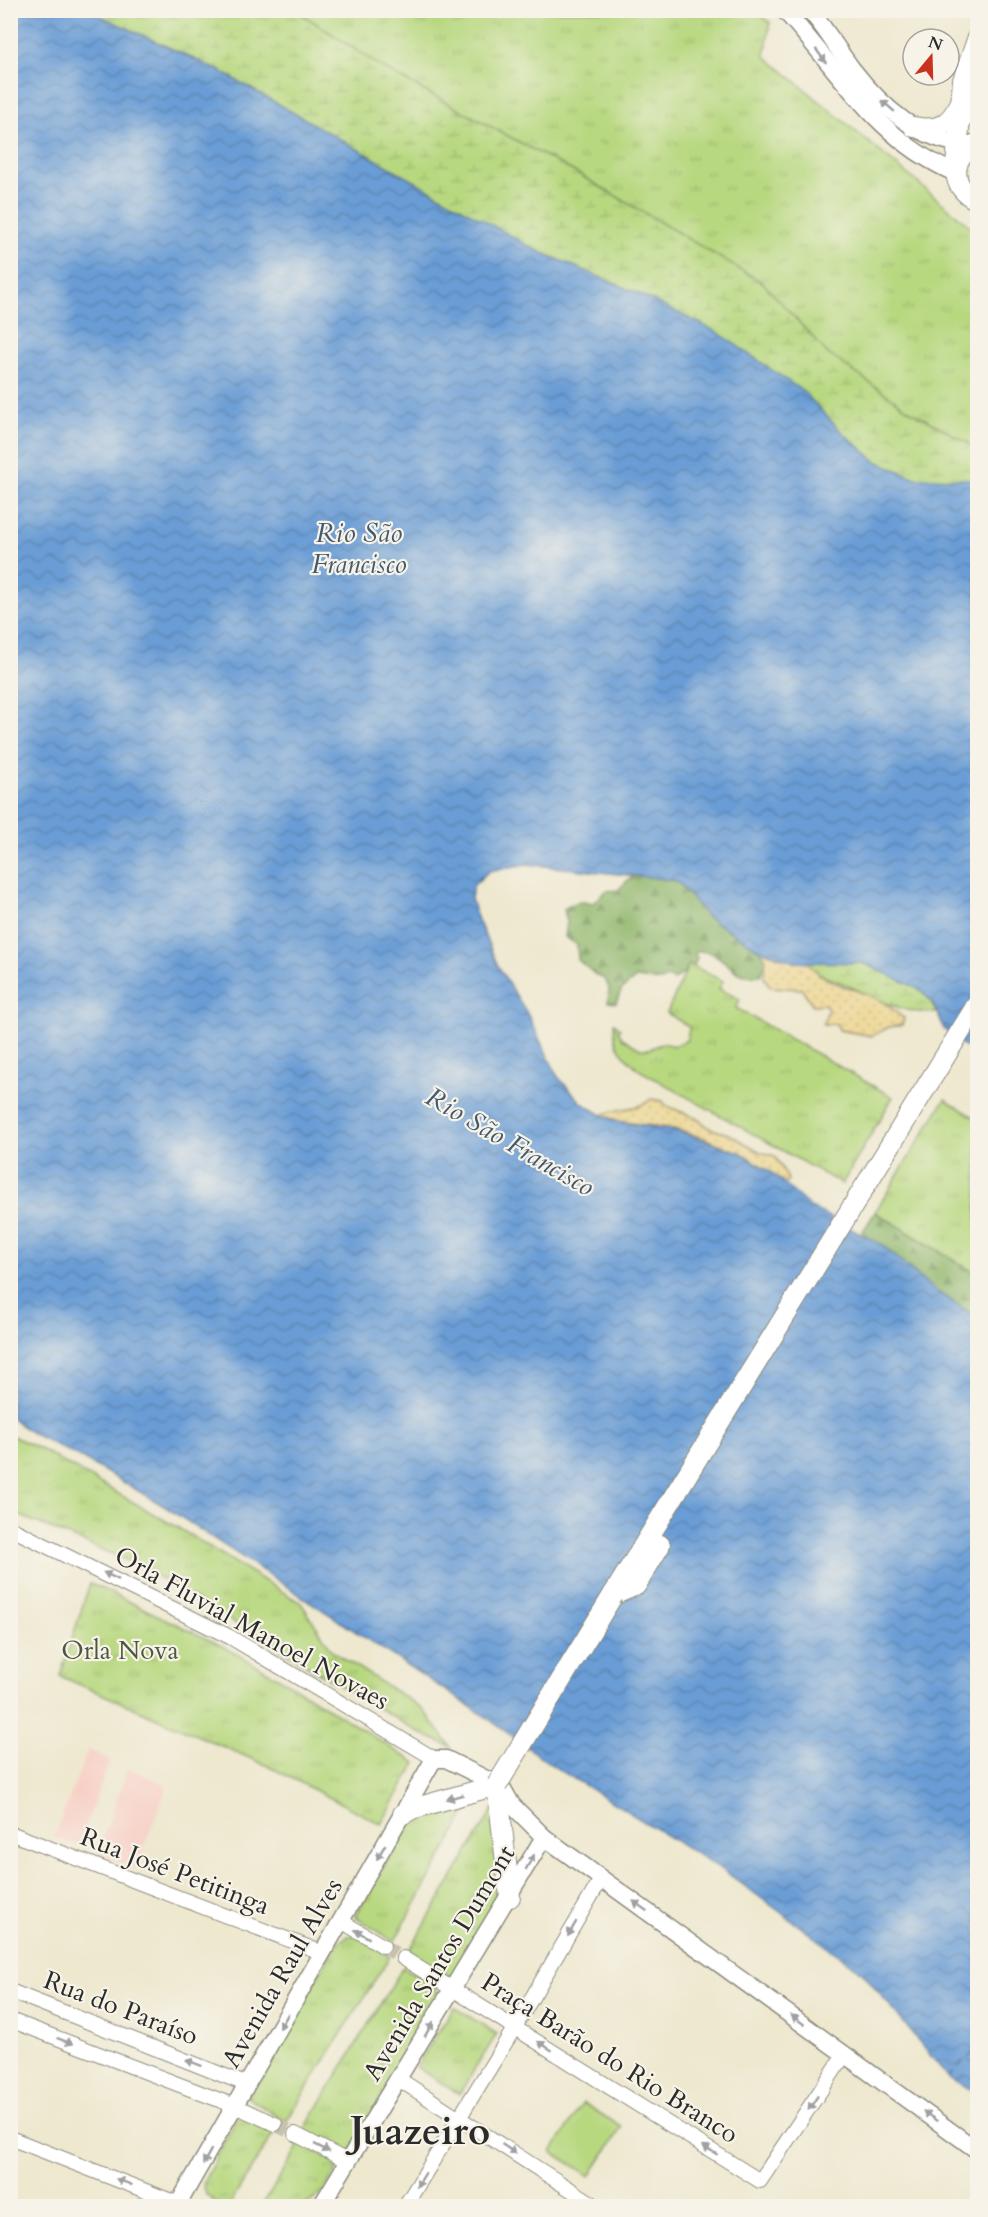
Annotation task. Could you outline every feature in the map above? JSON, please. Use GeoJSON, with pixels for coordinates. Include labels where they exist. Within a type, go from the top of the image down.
{"type":"FeatureCollection","features":[{"type":"Feature","properties":{"kind":"highway"},"geometry":{"type":"LineString","coordinates":[[972,110],[969,57],[978,37]]}},
{"type":"Feature","properties":{"kind":"highway"},"geometry":{"type":"LineString","coordinates":[[977,200],[962,190],[956,169],[963,152],[971,144],[973,84],[978,66]]}},
{"type":"Feature","properties":{"kind":"highway"},"geometry":{"type":"LineString","coordinates":[[914,127],[940,128],[972,110]]}},
{"type":"Feature","properties":{"kind":"highway"},"geometry":{"type":"LineString","coordinates":[[614,1595],[636,1585],[704,1472],[708,1443],[978,1003]]}},
{"type":"Feature","properties":{"kind":"highway"},"geometry":{"type":"LineString","coordinates":[[510,1897],[500,1787],[614,1595],[615,1567],[683,1457],[708,1443]]}},
{"type":"Feature","properties":{"kind":"highway"},"geometry":{"type":"LineString","coordinates":[[407,1812],[500,1787]]}},
{"type":"Feature","properties":{"kind":"main road"},"geometry":{"type":"LineString","coordinates":[[784,10],[825,62],[877,119],[918,154],[956,169]]}},
{"type":"Feature","properties":{"kind":"main road"},"geometry":{"type":"LineString","coordinates":[[811,11],[854,71],[884,103],[914,127],[937,140],[971,144]]}},
{"type":"Feature","properties":{"kind":"main road"},"geometry":{"type":"LineString","coordinates":[[433,1762],[446,1759],[500,1787],[512,1805],[544,1837],[978,2151]]}},
{"type":"Feature","properties":{"kind":"main road","name":"Avenida Raul Alves"},"geometry":{"type":"LineString","coordinates":[[178,2205],[341,1921],[407,1812],[433,1762]]}},
{"type":"Feature","properties":{"kind":"main road","name":"Avenida Santos Dumont"},"geometry":{"type":"LineString","coordinates":[[321,2206],[400,2080],[544,1837]]}},
{"type":"Feature","properties":{"kind":"street","name":"Orla Fluvial Manoel Novaes"},"geometry":{"type":"LineString","coordinates":[[10,1528],[230,1637],[433,1762]]}},
{"type":"Feature","properties":{"kind":"street","name":"Rua José Petitinga"},"geometry":{"type":"LineString","coordinates":[[10,1833],[323,1953]]}},
{"type":"Feature","properties":{"kind":"street"},"geometry":{"type":"LineString","coordinates":[[408,2205],[601,1879]]}},
{"type":"Feature","properties":{"kind":"street"},"geometry":{"type":"LineString","coordinates":[[341,1921],[383,1946]]}},
{"type":"Feature","properties":{"kind":"street","name":"Praça Barão do Rio Branco"},"geometry":{"type":"LineString","coordinates":[[403,1958],[760,2181],[845,2054]]}},
{"type":"Feature","properties":{"kind":"street","name":"Rua do Paraíso"},"geometry":{"type":"LineString","coordinates":[[10,1990],[248,2085]]}},
{"type":"Feature","properties":{"kind":"street","name":"Rua do Paraíso"},"geometry":{"type":"LineString","coordinates":[[10,2020],[236,2106],[275,2124]]}},
{"type":"Feature","properties":{"kind":"street"},"geometry":{"type":"LineString","coordinates":[[400,2080],[596,2206]]}},
{"type":"Feature","properties":{"kind":"street"},"geometry":{"type":"LineString","coordinates":[[295,2134],[349,2162]]}},
{"type":"Feature","properties":{"kind":"street"},"geometry":{"type":"LineString","coordinates":[[10,2138],[178,2205]]}},
{"type":"Feature","properties":{"kind":"shaded area"},"geometry":{"type":"Polygon","coordinates":[[[88,1749],[110,1760],[78,1846],[54,1837],[88,1749]]]}},
{"type":"Feature","properties":{"kind":"shaded area"},"geometry":{"type":"Polygon","coordinates":[[[128,1768],[167,1786],[136,1868],[97,1854],[128,1768]]]}},
{"type":"Feature","properties":{"kind":"green space"},"geometry":{"type":"Polygon","coordinates":[[[90,11],[297,11],[386,70],[580,175],[763,283],[827,353],[909,410],[977,448],[977,542],[894,469],[876,461],[841,431],[220,71],[90,11]]]}},
{"type":"Feature","properties":{"kind":"green space"},"geometry":{"type":"Polygon","coordinates":[[[297,11],[753,11],[770,22],[765,56],[977,232],[977,448],[909,410],[827,353],[763,283],[580,175],[386,70],[297,11]]]}},
{"type":"Feature","properties":{"kind":"green space"},"geometry":{"type":"Polygon","coordinates":[[[633,875],[673,880],[680,884],[707,917],[760,950],[766,958],[760,975],[741,974],[716,956],[708,952],[697,951],[694,966],[689,964],[685,972],[673,981],[668,977],[661,981],[636,978],[622,989],[616,1003],[608,1002],[609,988],[605,979],[597,976],[578,960],[577,945],[565,937],[567,922],[564,909],[578,902],[592,904],[606,891],[618,890],[633,875]]]}},
{"type":"Feature","properties":{"kind":"green space"},"geometry":{"type":"Polygon","coordinates":[[[841,960],[882,969],[909,982],[930,1001],[936,1013],[912,1011],[890,1005],[820,974],[808,962],[841,960]]]}},
{"type":"Feature","properties":{"kind":"green space"},"geometry":{"type":"Polygon","coordinates":[[[689,964],[723,981],[719,989],[740,999],[736,1008],[893,1097],[842,1184],[639,1070],[620,1050],[615,1039],[614,1023],[620,1028],[618,1031],[622,1038],[640,1049],[650,1049],[663,1043],[674,1046],[687,1040],[689,1027],[667,1013],[689,964]]]}},
{"type":"Feature","properties":{"kind":"green space"},"geometry":{"type":"Polygon","coordinates":[[[945,1099],[977,1119],[977,1274],[875,1212],[945,1099]]]}},
{"type":"Feature","properties":{"kind":"green space"},"geometry":{"type":"Polygon","coordinates":[[[875,1212],[977,1274],[977,1317],[937,1292],[882,1245],[861,1234],[875,1212]]]}},
{"type":"Feature","properties":{"kind":"green space"},"geometry":{"type":"Polygon","coordinates":[[[10,1435],[40,1449],[180,1529],[301,1603],[333,1652],[422,1708],[451,1747],[420,1733],[138,1565],[11,1512],[10,1435]]]}},
{"type":"Feature","properties":{"kind":"green space","name":"Orla Nova"},"geometry":{"type":"Polygon","coordinates":[[[90,1583],[220,1645],[281,1679],[416,1763],[381,1824],[268,1766],[60,1676],[90,1583]]]}},
{"type":"Feature","properties":{"kind":"green space"},"geometry":{"type":"Polygon","coordinates":[[[476,1795],[394,1942],[355,1916],[410,1823],[476,1795]]]}},
{"type":"Feature","properties":{"kind":"green space"},"geometry":{"type":"Polygon","coordinates":[[[494,1808],[505,1892],[453,1979],[409,1951],[494,1808]]]}},
{"type":"Feature","properties":{"kind":"green space"},"geometry":{"type":"Polygon","coordinates":[[[348,1936],[359,1936],[390,1956],[286,2122],[247,2097],[337,1943],[348,1936]]]}},
{"type":"Feature","properties":{"kind":"green space"},"geometry":{"type":"Polygon","coordinates":[[[403,1967],[433,1985],[439,1994],[348,2156],[304,2130],[403,1967]]]}},
{"type":"Feature","properties":{"kind":"green space"},"geometry":{"type":"Polygon","coordinates":[[[454,2007],[497,2034],[459,2094],[416,2067],[454,2007]]]}},
{"type":"Feature","properties":{"kind":"green space"},"geometry":{"type":"Polygon","coordinates":[[[583,2103],[622,2127],[590,2176],[552,2152],[583,2103]]]}},
{"type":"Feature","properties":{"kind":"green space"},"geometry":{"type":"Polygon","coordinates":[[[239,2114],[275,2131],[229,2206],[220,2206],[206,2194],[203,2183],[239,2114]]]}},
{"type":"Feature","properties":{"kind":"green space"},"geometry":{"type":"Polygon","coordinates":[[[301,2142],[340,2166],[323,2191],[310,2202],[292,2206],[262,2206],[301,2142]]]}},
{"type":"Feature","properties":{"kind":"sand"},"geometry":{"type":"Polygon","coordinates":[[[760,950],[795,962],[808,962],[823,976],[888,1006],[904,1018],[902,1025],[889,1027],[872,1036],[839,1030],[837,1024],[823,1024],[828,1010],[825,1004],[813,1005],[802,989],[771,987],[764,978],[766,958],[760,950]]]}},
{"type":"Feature","properties":{"kind":"sand"},"geometry":{"type":"Polygon","coordinates":[[[651,1099],[663,1101],[665,1105],[698,1119],[709,1128],[731,1135],[760,1152],[775,1156],[788,1179],[785,1184],[746,1157],[704,1138],[674,1129],[629,1123],[602,1115],[634,1107],[651,1099]]]}},
{"type":"Feature","properties":{"kind":"water","name":"Rio São Francisco"},"geometry":{"type":"Polygon","coordinates":[[[10,11],[90,11],[220,71],[536,250],[633,291],[717,332],[804,392],[841,431],[876,461],[916,478],[977,479],[977,1053],[961,1044],[944,1029],[933,1004],[921,990],[863,963],[795,962],[760,950],[707,917],[680,884],[673,880],[526,864],[489,871],[473,886],[471,899],[498,966],[527,1013],[558,1077],[582,1103],[618,1122],[674,1130],[740,1152],[771,1172],[810,1207],[882,1245],[937,1292],[977,1317],[977,2093],[948,2077],[863,1973],[723,1870],[553,1766],[483,1715],[164,1506],[87,1461],[32,1433],[11,1418],[10,11]]]}},
{"type":"Feature","properties":{"kind":"ferry route"},"geometry":{"type":"LineString","coordinates":[[948,2077],[978,2048]]}},
{"type":"Feature","properties":{"kind":"tunnel"},"geometry":{"type":"LineString","coordinates":[[383,1946],[403,1958]]}},
{"type":"Feature","properties":{"kind":"tunnel"},"geometry":{"type":"LineString","coordinates":[[275,2124],[295,2134]]}},
{"type":"Feature","properties":{"kind":"district","name":"Juazeiro"},"geometry":{"type":"Point","coordinates":[420,2132]}}]}
